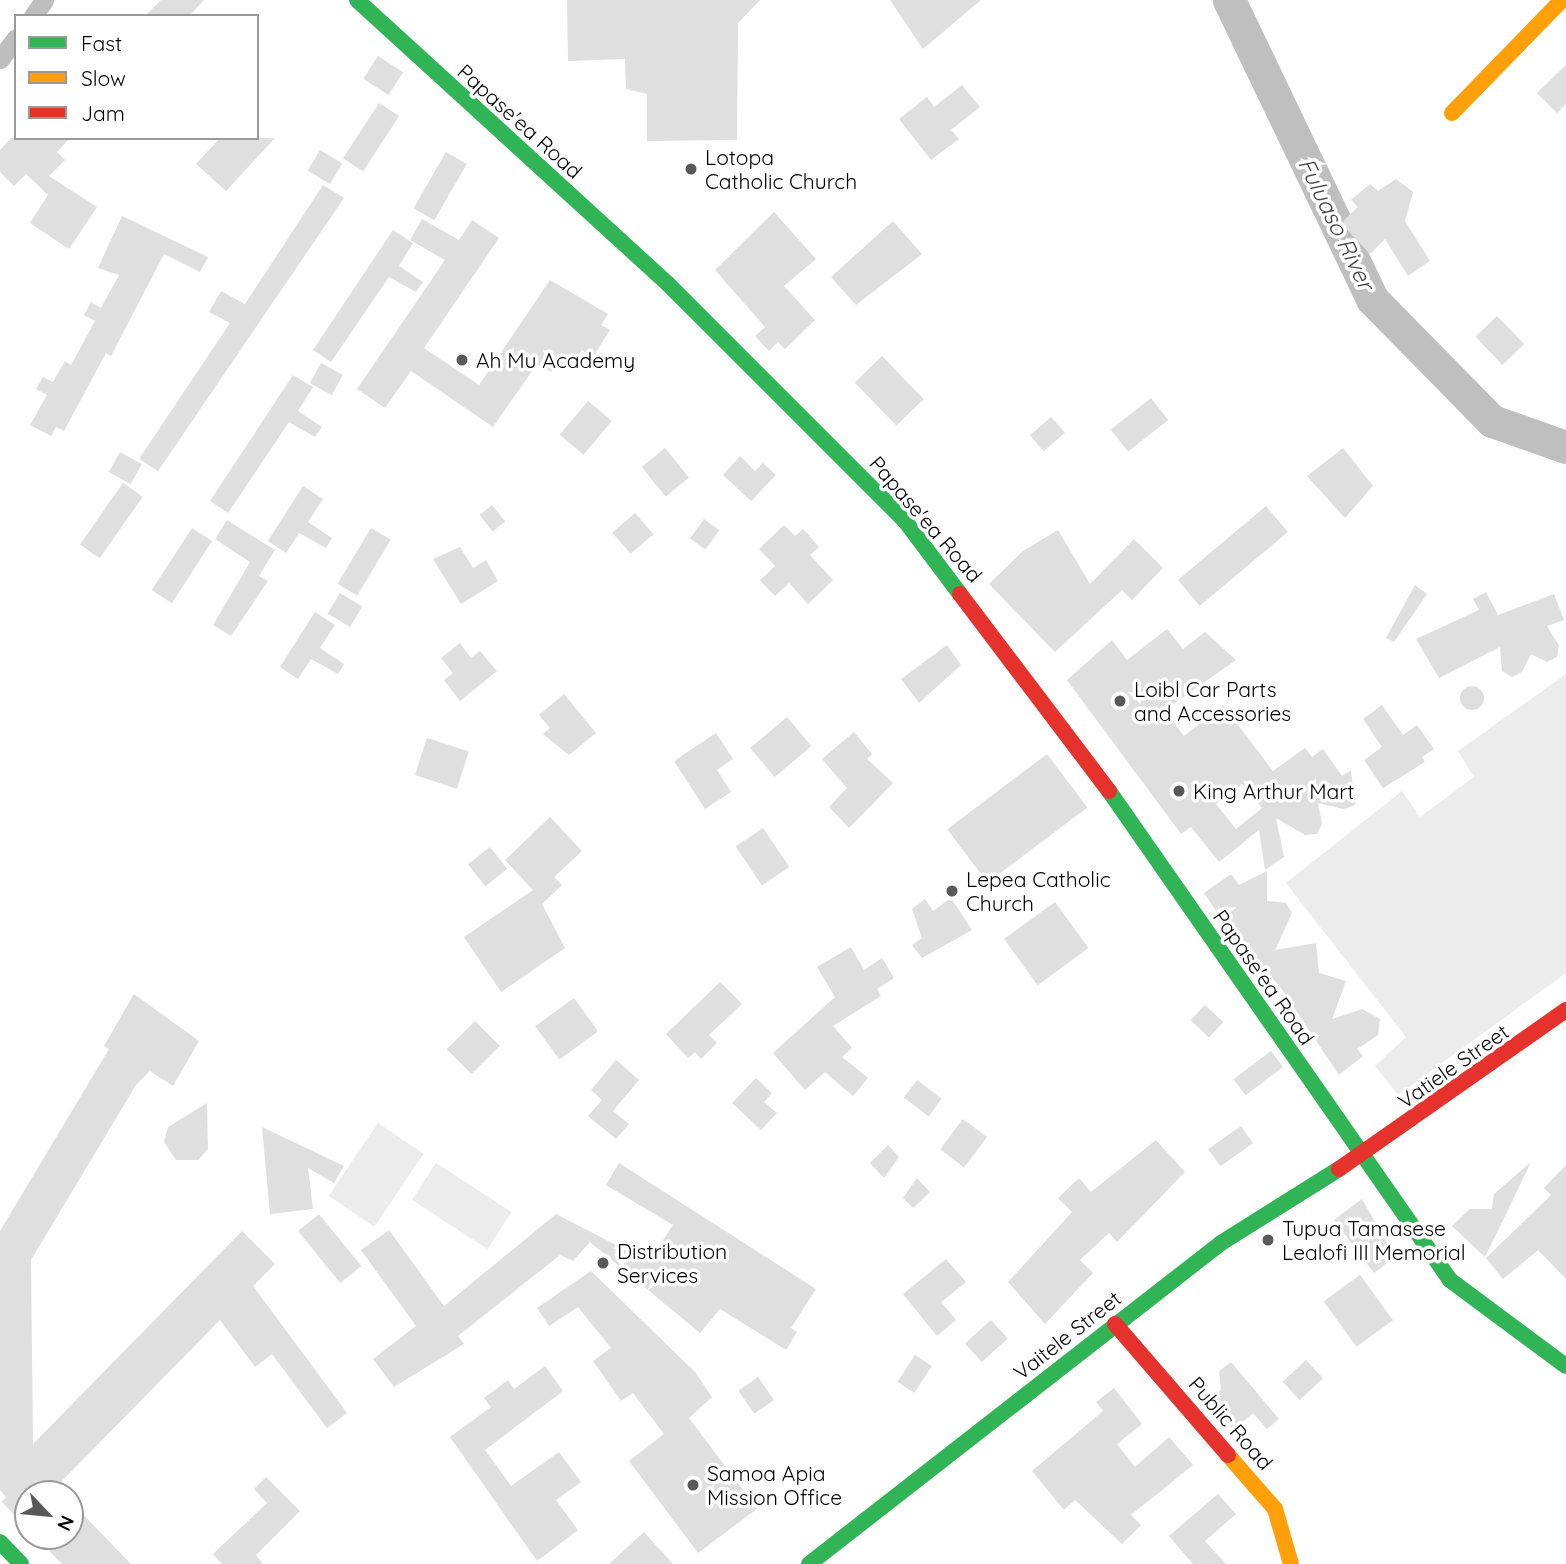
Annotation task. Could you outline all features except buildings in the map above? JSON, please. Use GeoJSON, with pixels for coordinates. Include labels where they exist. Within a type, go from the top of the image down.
{"type":"FeatureCollection","features":[{"type":"Feature","properties":{"kind":"main road","name":"Papase'ea Road"},"geometry":{"type":"LineString","coordinates":[[357,0],[668,284],[905,521],[1120,805],[1450,1280],[1566,1366]]}},
{"type":"Feature","properties":{"kind":"main road"},"geometry":{"type":"LineString","coordinates":[[1452,113],[1562,0]]}},
{"type":"Feature","properties":{"kind":"main road","name":"Vatiele Street"},"geometry":{"type":"LineString","coordinates":[[1362,1154],[1566,1010]]}},
{"type":"Feature","properties":{"kind":"main road","name":"Vaitele Street"},"geometry":{"type":"LineString","coordinates":[[809,1564],[1221,1243],[1362,1154]]}},
{"type":"Feature","properties":{"kind":"main road","name":"Public Road"},"geometry":{"type":"LineString","coordinates":[[1115,1324],[1275,1509],[1291,1564]]}},
{"type":"Feature","properties":{"kind":"main road"},"geometry":{"type":"LineString","coordinates":[[0,1542],[21,1564]]}},
{"type":"Feature","properties":{"kind":"street"},"geometry":{"type":"LineString","coordinates":[[0,59],[14,41]]}},
{"type":"Feature","properties":{"kind":"shaded area"},"geometry":{"type":"Polygon","coordinates":[[[1566,674],[1566,973],[1398,1095],[1375,1066],[1406,1037],[1286,883],[1402,791],[1420,817],[1474,777],[1458,751],[1566,674]]]}},
{"type":"Feature","properties":{"kind":"shaded area"},"geometry":{"type":"Polygon","coordinates":[[[378,1123],[424,1154],[374,1227],[329,1196],[378,1123]]]}},
{"type":"Feature","properties":{"kind":"shaded area"},"geometry":{"type":"Polygon","coordinates":[[[436,1163],[511,1212],[488,1249],[412,1200],[436,1163]]]}},
{"type":"Feature","properties":{"kind":"waterway","name":"Fuluaso River"},"geometry":{"type":"LineString","coordinates":[[1229,0],[1372,299],[1492,421],[1566,447]]}},
{"type":"Feature","properties":{"kind":"traffic: fast"},"geometry":{"type":"LineString","coordinates":[[357,0],[668,284],[905,521],[960,594]]}},
{"type":"Feature","properties":{"kind":"traffic: fast"},"geometry":{"type":"LineString","coordinates":[[1109,791],[1450,1280],[1566,1366]]}},
{"type":"Feature","properties":{"kind":"traffic: fast"},"geometry":{"type":"LineString","coordinates":[[809,1564],[1221,1243],[1339,1169]]}},
{"type":"Feature","properties":{"kind":"traffic: fast"},"geometry":{"type":"LineString","coordinates":[[0,1542],[21,1564]]}},
{"type":"Feature","properties":{"kind":"traffic: slow"},"geometry":{"type":"LineString","coordinates":[[1452,113],[1562,0]]}},
{"type":"Feature","properties":{"kind":"traffic: slow"},"geometry":{"type":"LineString","coordinates":[[1228,1455],[1275,1509],[1291,1564]]}},
{"type":"Feature","properties":{"kind":"traffic: jam"},"geometry":{"type":"LineString","coordinates":[[960,594],[1109,791]]}},
{"type":"Feature","properties":{"kind":"traffic: jam"},"geometry":{"type":"LineString","coordinates":[[1339,1169],[1566,1010]]}},
{"type":"Feature","properties":{"kind":"traffic: jam"},"geometry":{"type":"LineString","coordinates":[[1115,1324],[1228,1455]]}},
{"type":"Feature","properties":{"kind":"place","name":"Lotopa Catholic Church"},"geometry":{"type":"Point","coordinates":[691,169]}},
{"type":"Feature","properties":{"kind":"place","name":"Ah Mu Academy"},"geometry":{"type":"Point","coordinates":[462,360]}},
{"type":"Feature","properties":{"kind":"place","name":"Loibl Car Parts and Accessories"},"geometry":{"type":"Point","coordinates":[1120,701]}},
{"type":"Feature","properties":{"kind":"place","name":"King Arthur Mart"},"geometry":{"type":"Point","coordinates":[1179,791]}},
{"type":"Feature","properties":{"kind":"place","name":"Lepea Catholic Church"},"geometry":{"type":"Point","coordinates":[952,891]}},
{"type":"Feature","properties":{"kind":"place","name":"Tupua Tamasese Lealofi III Memorial"},"geometry":{"type":"Point","coordinates":[1268,1240]}},
{"type":"Feature","properties":{"kind":"place","name":"Distribution Services"},"geometry":{"type":"Point","coordinates":[603,1263]}},
{"type":"Feature","properties":{"kind":"place","name":"Samoa Apia Mission Office"},"geometry":{"type":"Point","coordinates":[693,1485]}}]}
